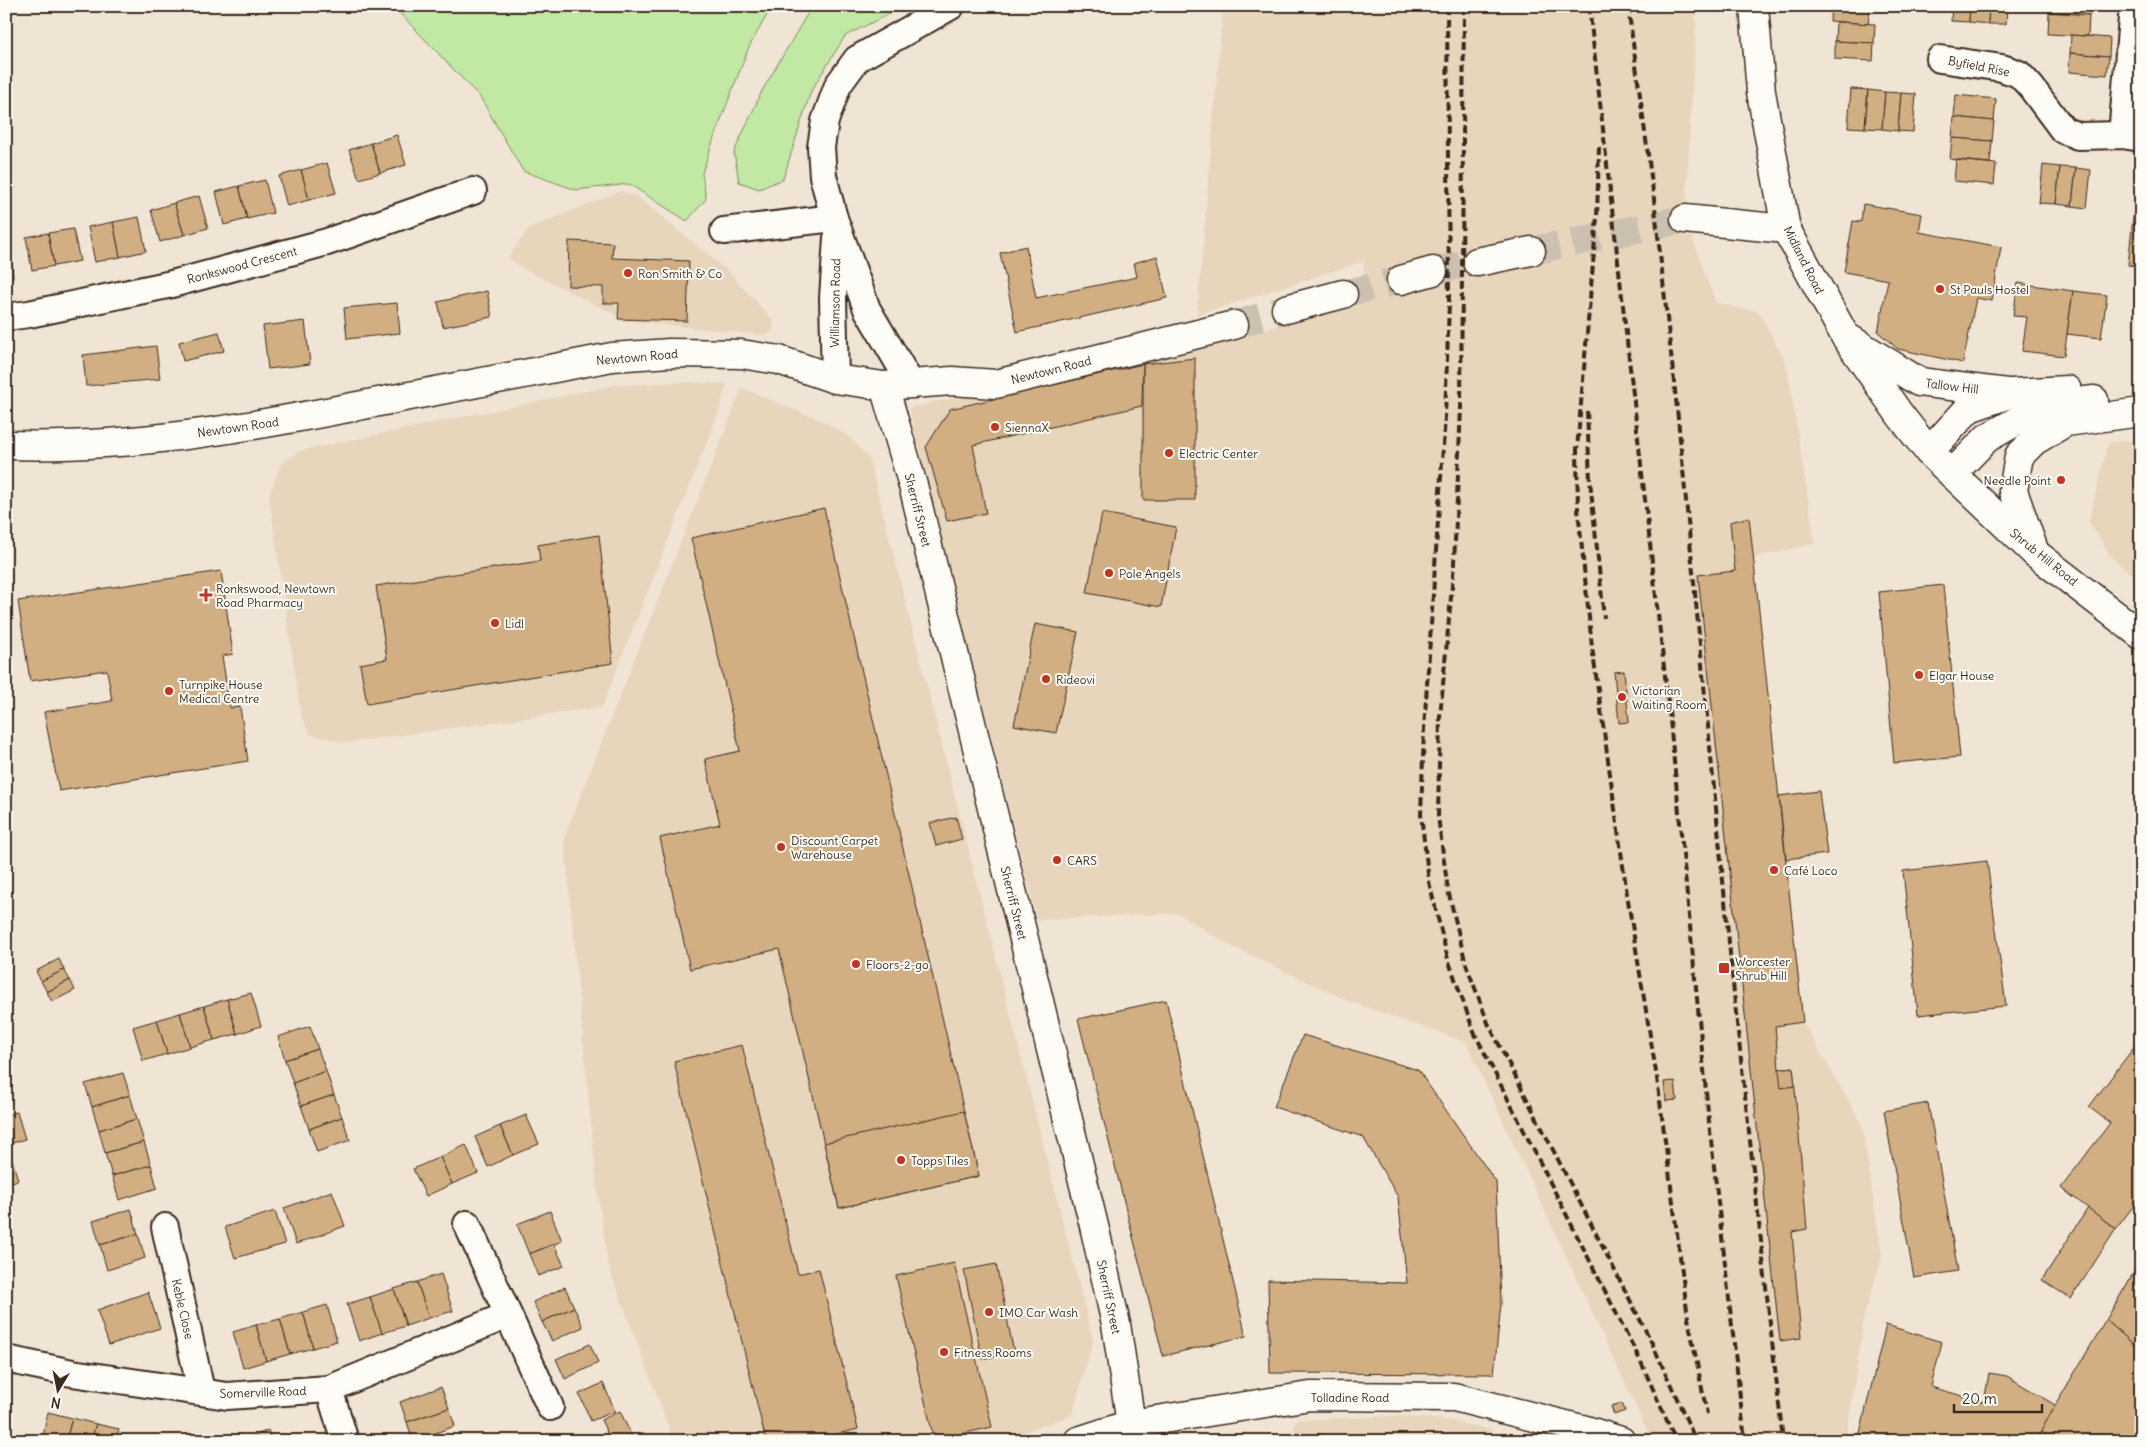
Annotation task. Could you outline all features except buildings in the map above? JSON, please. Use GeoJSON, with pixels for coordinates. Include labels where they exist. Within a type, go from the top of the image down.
{"type":"FeatureCollection","features":[{"type":"Feature","properties":{"kind":"main road","name":"Midland Road"},"geometry":{"type":"LineString","coordinates":[[1754,6],[1761,92],[1786,229],[1845,336],[1900,415],[1929,452],[1952,474]]}},
{"type":"Feature","properties":{"kind":"main road"},"geometry":{"type":"LineString","coordinates":[[1685,219],[1786,229]]}},
{"type":"Feature","properties":{"kind":"main road"},"geometry":{"type":"LineString","coordinates":[[1477,262],[1531,251]]}},
{"type":"Feature","properties":{"kind":"main road"},"geometry":{"type":"LineString","coordinates":[[1401,280],[1433,271]]}},
{"type":"Feature","properties":{"kind":"main road"},"geometry":{"type":"LineString","coordinates":[[1286,309],[1342,294]]}},
{"type":"Feature","properties":{"kind":"main road","name":"Newtown Road"},"geometry":{"type":"LineString","coordinates":[[6,445],[42,446],[120,442],[246,428],[612,357],[670,353],[741,354],[779,360],[835,379],[884,386],[952,381],[996,384],[1234,325]]}},
{"type":"Feature","properties":{"kind":"main road","name":"Tallow Hill"},"geometry":{"type":"LineString","coordinates":[[1845,336],[1919,382],[2012,393],[2068,390],[2105,399]]}},
{"type":"Feature","properties":{"kind":"main road","name":"Sherriff Street"},"geometry":{"type":"LineString","coordinates":[[884,386],[914,489],[1093,1222],[1116,1324],[1133,1432]]}},
{"type":"Feature","properties":{"kind":"main road","name":"Tallow Hill"},"geometry":{"type":"LineString","coordinates":[[1929,452],[1969,408],[2012,393]]}},
{"type":"Feature","properties":{"kind":"main road","name":"Tallow Hill"},"geometry":{"type":"LineString","coordinates":[[1952,474],[1987,438],[2043,406],[2105,399],[2141,400]]}},
{"type":"Feature","properties":{"kind":"main road"},"geometry":{"type":"LineString","coordinates":[[2035,552],[2013,491],[2019,456],[2034,441],[2066,422],[2141,412]]}},
{"type":"Feature","properties":{"kind":"main road","name":"Shrub Hill Road"},"geometry":{"type":"LineString","coordinates":[[1952,474],[2035,552],[2141,634]]}},
{"type":"Feature","properties":{"kind":"main road","name":"Tolladine Road"},"geometry":{"type":"LineString","coordinates":[[1078,1441],[1133,1432],[1310,1396],[1454,1398],[1586,1430],[1621,1441]]}},
{"type":"Feature","properties":{"kind":"street","name":"Williamson Road"},"geometry":{"type":"LineString","coordinates":[[911,384],[867,309],[836,223],[823,176],[821,147],[825,121],[838,85],[857,59],[951,6]]}},
{"type":"Feature","properties":{"kind":"street"},"geometry":{"type":"LineString","coordinates":[[2131,136],[2133,6]]}},
{"type":"Feature","properties":{"kind":"street","name":"Byfield Rise"},"geometry":{"type":"LineString","coordinates":[[1940,58],[2002,68],[2019,74],[2063,130],[2078,136],[2131,136]]}},
{"type":"Feature","properties":{"kind":"street","name":"Ronkswood Crescent"},"geometry":{"type":"LineString","coordinates":[[6,317],[29,314],[172,284],[327,242],[473,191]]}},
{"type":"Feature","properties":{"kind":"street","name":"Williamson Road"},"geometry":{"type":"LineString","coordinates":[[835,379],[833,298],[836,223]]}},
{"type":"Feature","properties":{"kind":"street"},"geometry":{"type":"LineString","coordinates":[[724,231],[836,223]]}},
{"type":"Feature","properties":{"kind":"street"},"geometry":{"type":"LineString","coordinates":[[467,1224],[550,1407]]}},
{"type":"Feature","properties":{"kind":"street","name":"Keble Close"},"geometry":{"type":"LineString","coordinates":[[164,1227],[201,1392]]}},
{"type":"Feature","properties":{"kind":"street","name":"Somerville Road"},"geometry":{"type":"LineString","coordinates":[[6,1359],[72,1373],[227,1396],[329,1390],[508,1315]]}},
{"type":"Feature","properties":{"kind":"street"},"geometry":{"type":"LineString","coordinates":[[329,1390],[345,1441]]}},
{"type":"Feature","properties":{"kind":"shaded area"},"geometry":{"type":"Polygon","coordinates":[[[1223,6],[1697,6],[1685,219],[1716,303],[1759,312],[1787,365],[1815,543],[1753,558],[1778,795],[1819,791],[1827,854],[1787,859],[1803,1022],[1862,1124],[1882,1257],[1864,1317],[1846,1441],[1652,1441],[1466,1042],[1348,1001],[1227,944],[1178,913],[1037,920],[909,408],[1193,347],[1363,305],[1364,261],[1197,315],[1223,6]]]}},
{"type":"Feature","properties":{"kind":"shaded area"},"geometry":{"type":"Polygon","coordinates":[[[621,191],[639,198],[728,271],[772,319],[774,326],[771,333],[762,335],[628,321],[526,270],[508,258],[529,228],[621,191]]]}},
{"type":"Feature","properties":{"kind":"shaded area"},"geometry":{"type":"Polygon","coordinates":[[[687,382],[727,384],[718,414],[602,707],[346,743],[310,734],[301,716],[269,495],[280,465],[299,451],[616,385],[687,382]]]}},
{"type":"Feature","properties":{"kind":"shaded area"},"geometry":{"type":"Polygon","coordinates":[[[742,388],[829,424],[849,437],[869,458],[1093,1340],[1072,1415],[999,1441],[674,1441],[608,1265],[597,1187],[564,837],[742,388]]]}},
{"type":"Feature","properties":{"kind":"shaded area"},"geometry":{"type":"Polygon","coordinates":[[[2141,440],[2141,582],[2111,557],[2089,522],[2108,442],[2141,440]]]}},
{"type":"Feature","properties":{"kind":"shaded area"},"geometry":{"type":"Polygon","coordinates":[[[1397,1416],[1446,1420],[1493,1430],[1489,1438],[1494,1441],[1292,1441],[1296,1420],[1397,1416]]]}},
{"type":"Feature","properties":{"kind":"green space"},"geometry":{"type":"Polygon","coordinates":[[[393,6],[772,6],[749,47],[702,173],[706,199],[687,221],[629,184],[576,190],[523,171],[480,97],[393,6]]]}},
{"type":"Feature","properties":{"kind":"green space"},"geometry":{"type":"Polygon","coordinates":[[[812,6],[905,6],[845,36],[811,91],[783,179],[759,189],[739,182],[734,152],[762,91],[812,6]]]}},
{"type":"Feature","properties":{"kind":"tunnel"},"geometry":{"type":"LineString","coordinates":[[1531,251],[1685,219]]}},
{"type":"Feature","properties":{"kind":"tunnel"},"geometry":{"type":"LineString","coordinates":[[1433,271],[1477,262]]}},
{"type":"Feature","properties":{"kind":"tunnel"},"geometry":{"type":"LineString","coordinates":[[1343,294],[1401,280]]}},
{"type":"Feature","properties":{"kind":"tunnel"},"geometry":{"type":"LineString","coordinates":[[1234,325],[1286,309]]}},
{"type":"Feature","properties":{"kind":"railway"},"geometry":{"type":"LineString","coordinates":[[1447,6],[1449,303],[1445,417],[1424,729],[1421,815],[1429,882],[1448,959],[1474,1032],[1641,1362],[1676,1441]]}},
{"type":"Feature","properties":{"kind":"railway"},"geometry":{"type":"LineString","coordinates":[[1464,6],[1461,408],[1454,564],[1440,717],[1438,817],[1448,890],[1466,964],[1488,1023],[1652,1343],[1696,1441]]}},
{"type":"Feature","properties":{"kind":"railway"},"geometry":{"type":"LineString","coordinates":[[1589,6],[1670,720],[1709,1122],[1745,1441]]}},
{"type":"Feature","properties":{"kind":"railway"},"geometry":{"type":"LineString","coordinates":[[1628,6],[1654,199],[1678,418],[1736,1014],[1783,1441]]}},
{"type":"Feature","properties":{"kind":"railway"},"geometry":{"type":"LineString","coordinates":[[1599,147],[1597,217],[1577,450],[1578,509],[1592,647],[1627,894],[1657,1078],[1688,1318],[1707,1414]]}},
{"type":"Feature","properties":{"kind":"railway"},"geometry":{"type":"LineString","coordinates":[[1587,411],[1590,480],[1604,618]]}},
{"type":"Feature","properties":{"kind":"place","name":"Ron Smith & Co"},"geometry":{"type":"Point","coordinates":[628,273]}},
{"type":"Feature","properties":{"kind":"place","name":"St Pauls Hostel"},"geometry":{"type":"Point","coordinates":[1940,289]}},
{"type":"Feature","properties":{"kind":"place","name":"SiennaX"},"geometry":{"type":"Point","coordinates":[995,427]}},
{"type":"Feature","properties":{"kind":"place","name":"Electric Center"},"geometry":{"type":"Point","coordinates":[1169,453]}},
{"type":"Feature","properties":{"kind":"place","name":"Needle Point"},"geometry":{"type":"Point","coordinates":[2061,480]}},
{"type":"Feature","properties":{"kind":"place","name":"Pole Angels"},"geometry":{"type":"Point","coordinates":[1109,573]}},
{"type":"Feature","properties":{"kind":"place","name":"Ronkswood, Newtown Road Pharmacy"},"geometry":{"type":"Point","coordinates":[206,595]}},
{"type":"Feature","properties":{"kind":"place","name":"Lidl"},"geometry":{"type":"Point","coordinates":[495,623]}},
{"type":"Feature","properties":{"kind":"place","name":"Elgar House"},"geometry":{"type":"Point","coordinates":[1919,675]}},
{"type":"Feature","properties":{"kind":"place","name":"Rideovi"},"geometry":{"type":"Point","coordinates":[1046,679]}},
{"type":"Feature","properties":{"kind":"place","name":"Turnpike House Medical Centre"},"geometry":{"type":"Point","coordinates":[169,691]}},
{"type":"Feature","properties":{"kind":"place","name":"Victorian Waiting Room"},"geometry":{"type":"Point","coordinates":[1622,697]}},
{"type":"Feature","properties":{"kind":"place","name":"Discount Carpet Warehouse"},"geometry":{"type":"Point","coordinates":[781,847]}},
{"type":"Feature","properties":{"kind":"place","name":"CARS"},"geometry":{"type":"Point","coordinates":[1057,860]}},
{"type":"Feature","properties":{"kind":"place","name":"Café Loco"},"geometry":{"type":"Point","coordinates":[1774,870]}},
{"type":"Feature","properties":{"kind":"place","name":"Floors-2-go"},"geometry":{"type":"Point","coordinates":[856,964]}},
{"type":"Feature","properties":{"kind":"place","name":"Worcester Shrub Hill"},"geometry":{"type":"Point","coordinates":[1724,968]}},
{"type":"Feature","properties":{"kind":"place","name":"Topps Tiles"},"geometry":{"type":"Point","coordinates":[901,1160]}},
{"type":"Feature","properties":{"kind":"place","name":"IMO Car Wash"},"geometry":{"type":"Point","coordinates":[989,1312]}},
{"type":"Feature","properties":{"kind":"place","name":"Fitness Rooms"},"geometry":{"type":"Point","coordinates":[944,1352]}}]}
